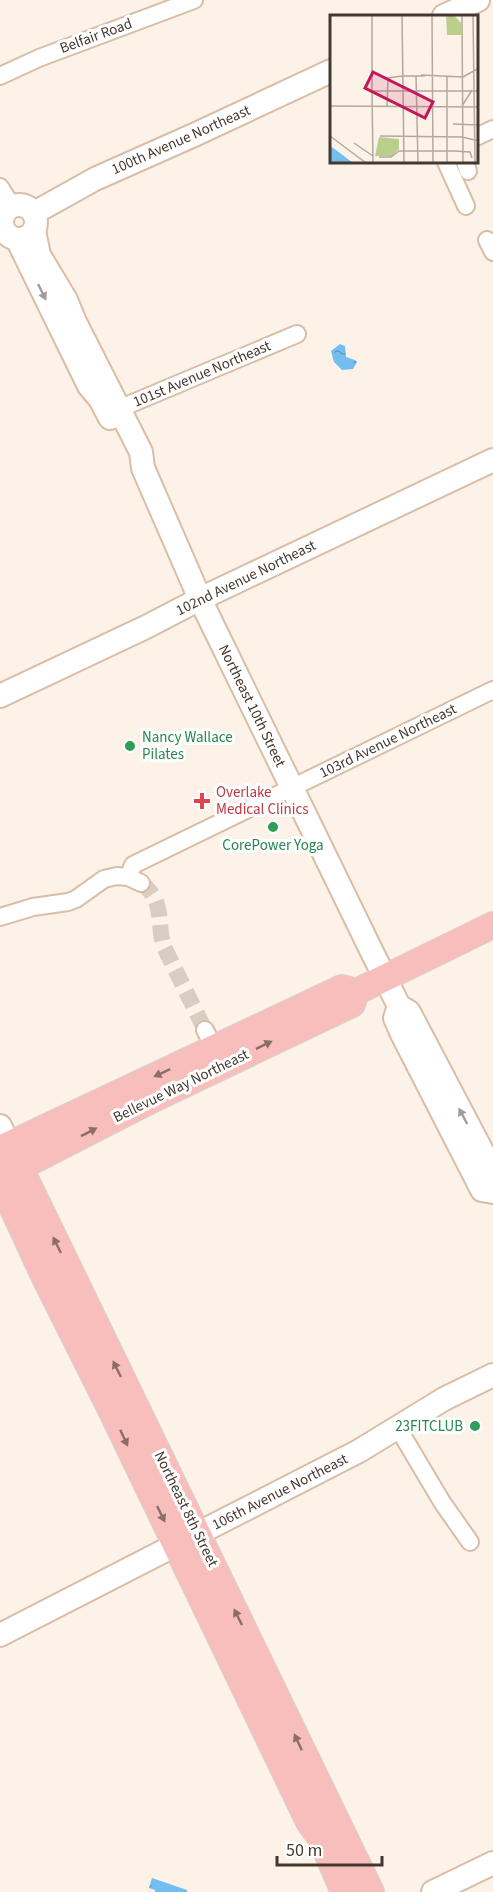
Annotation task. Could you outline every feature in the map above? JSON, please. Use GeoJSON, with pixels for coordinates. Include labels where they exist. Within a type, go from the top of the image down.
{"type":"FeatureCollection","features":[{"type":"Feature","properties":{"kind":"main road","name":"Bellevue Way Northeast"},"geometry":{"type":"LineString","coordinates":[[4,1160],[210,1039],[342,988],[356,992],[493,925]]}},
{"type":"Feature","properties":{"kind":"main road","name":"Bellevue Way Northeast"},"geometry":{"type":"LineString","coordinates":[[4,1160],[179,1087],[352,1004],[356,992]]}},
{"type":"Feature","properties":{"kind":"main road","name":"Northeast 8th Street"},"geometry":{"type":"LineString","coordinates":[[4,1160],[3,1187],[45,1278],[187,1540],[371,1892]]}},
{"type":"Feature","properties":{"kind":"main road","name":"Northeast 8th Street"},"geometry":{"type":"LineString","coordinates":[[187,1540],[309,1822],[320,1837],[344,1892]]}},
{"type":"Feature","properties":{"kind":"street","name":"Belfair Road"},"geometry":{"type":"LineString","coordinates":[[0,76],[39,58],[194,0]]}},
{"type":"Feature","properties":{"kind":"street"},"geometry":{"type":"LineString","coordinates":[[446,15],[478,0]]}},
{"type":"Feature","properties":{"kind":"street","name":"100th Avenue Northeast"},"geometry":{"type":"LineString","coordinates":[[16,224],[95,179],[330,70]]}},
{"type":"Feature","properties":{"kind":"street"},"geometry":{"type":"LineString","coordinates":[[478,136],[493,129]]}},
{"type":"Feature","properties":{"kind":"street"},"geometry":{"type":"LineString","coordinates":[[447,164],[466,206]]}},
{"type":"Feature","properties":{"kind":"street"},"geometry":{"type":"LineString","coordinates":[[0,187],[16,224]]}},
{"type":"Feature","properties":{"kind":"street","name":"Northeast 10th Street"},"geometry":{"type":"LineString","coordinates":[[16,224],[39,255],[66,300],[114,411],[141,452],[143,468],[200,599],[385,978],[399,1006],[409,1012],[493,1172]]}},
{"type":"Feature","properties":{"kind":"street","name":"101st Avenue Northeast"},"geometry":{"type":"LineString","coordinates":[[114,411],[297,334]]}},
{"type":"Feature","properties":{"kind":"street","name":"102nd Avenue Northeast"},"geometry":{"type":"LineString","coordinates":[[0,696],[493,460]]}},
{"type":"Feature","properties":{"kind":"street","name":"103rd Avenue Northeast"},"geometry":{"type":"LineString","coordinates":[[0,917],[33,906],[68,902],[104,879],[117,876],[134,880],[133,865],[493,690]]}},
{"type":"Feature","properties":{"kind":"street","name":"Northeast 10th Street"},"geometry":{"type":"LineString","coordinates":[[399,1006],[394,1018],[402,1034],[482,1190],[493,1192]]}},
{"type":"Feature","properties":{"kind":"street","name":"106th Avenue Northeast"},"geometry":{"type":"LineString","coordinates":[[0,1635],[359,1451],[444,1399],[493,1375]]}},
{"type":"Feature","properties":{"kind":"street"},"geometry":{"type":"LineString","coordinates":[[398,1428],[442,1502],[471,1542]]}},
{"type":"Feature","properties":{"kind":"street"},"geometry":{"type":"LineString","coordinates":[[433,1892],[493,1863]]}},
{"type":"Feature","properties":{"kind":"water"},"geometry":{"type":"Polygon","coordinates":[[[340,344],[345,346],[346,357],[357,362],[353,369],[342,370],[334,362],[331,351],[340,344]]]}},
{"type":"Feature","properties":{"kind":"water"},"geometry":{"type":"Polygon","coordinates":[[[152,1878],[187,1890],[187,1892],[155,1892],[149,1888],[152,1878]]]}},
{"type":"Feature","properties":{"kind":"tunnel"},"geometry":{"type":"LineString","coordinates":[[141,883],[154,897],[164,947],[205,1030]]}},
{"type":"Feature","properties":{"kind":"place","name":"Nancy Wallace Pilates"},"geometry":{"type":"Point","coordinates":[130,746]}},
{"type":"Feature","properties":{"kind":"place","name":"Overlake Medical Clinics"},"geometry":{"type":"Point","coordinates":[202,801]}},
{"type":"Feature","properties":{"kind":"place","name":"CorePower Yoga"},"geometry":{"type":"Point","coordinates":[273,827]}},
{"type":"Feature","properties":{"kind":"place","name":"23FITCLUB"},"geometry":{"type":"Point","coordinates":[475,1426]}}]}
